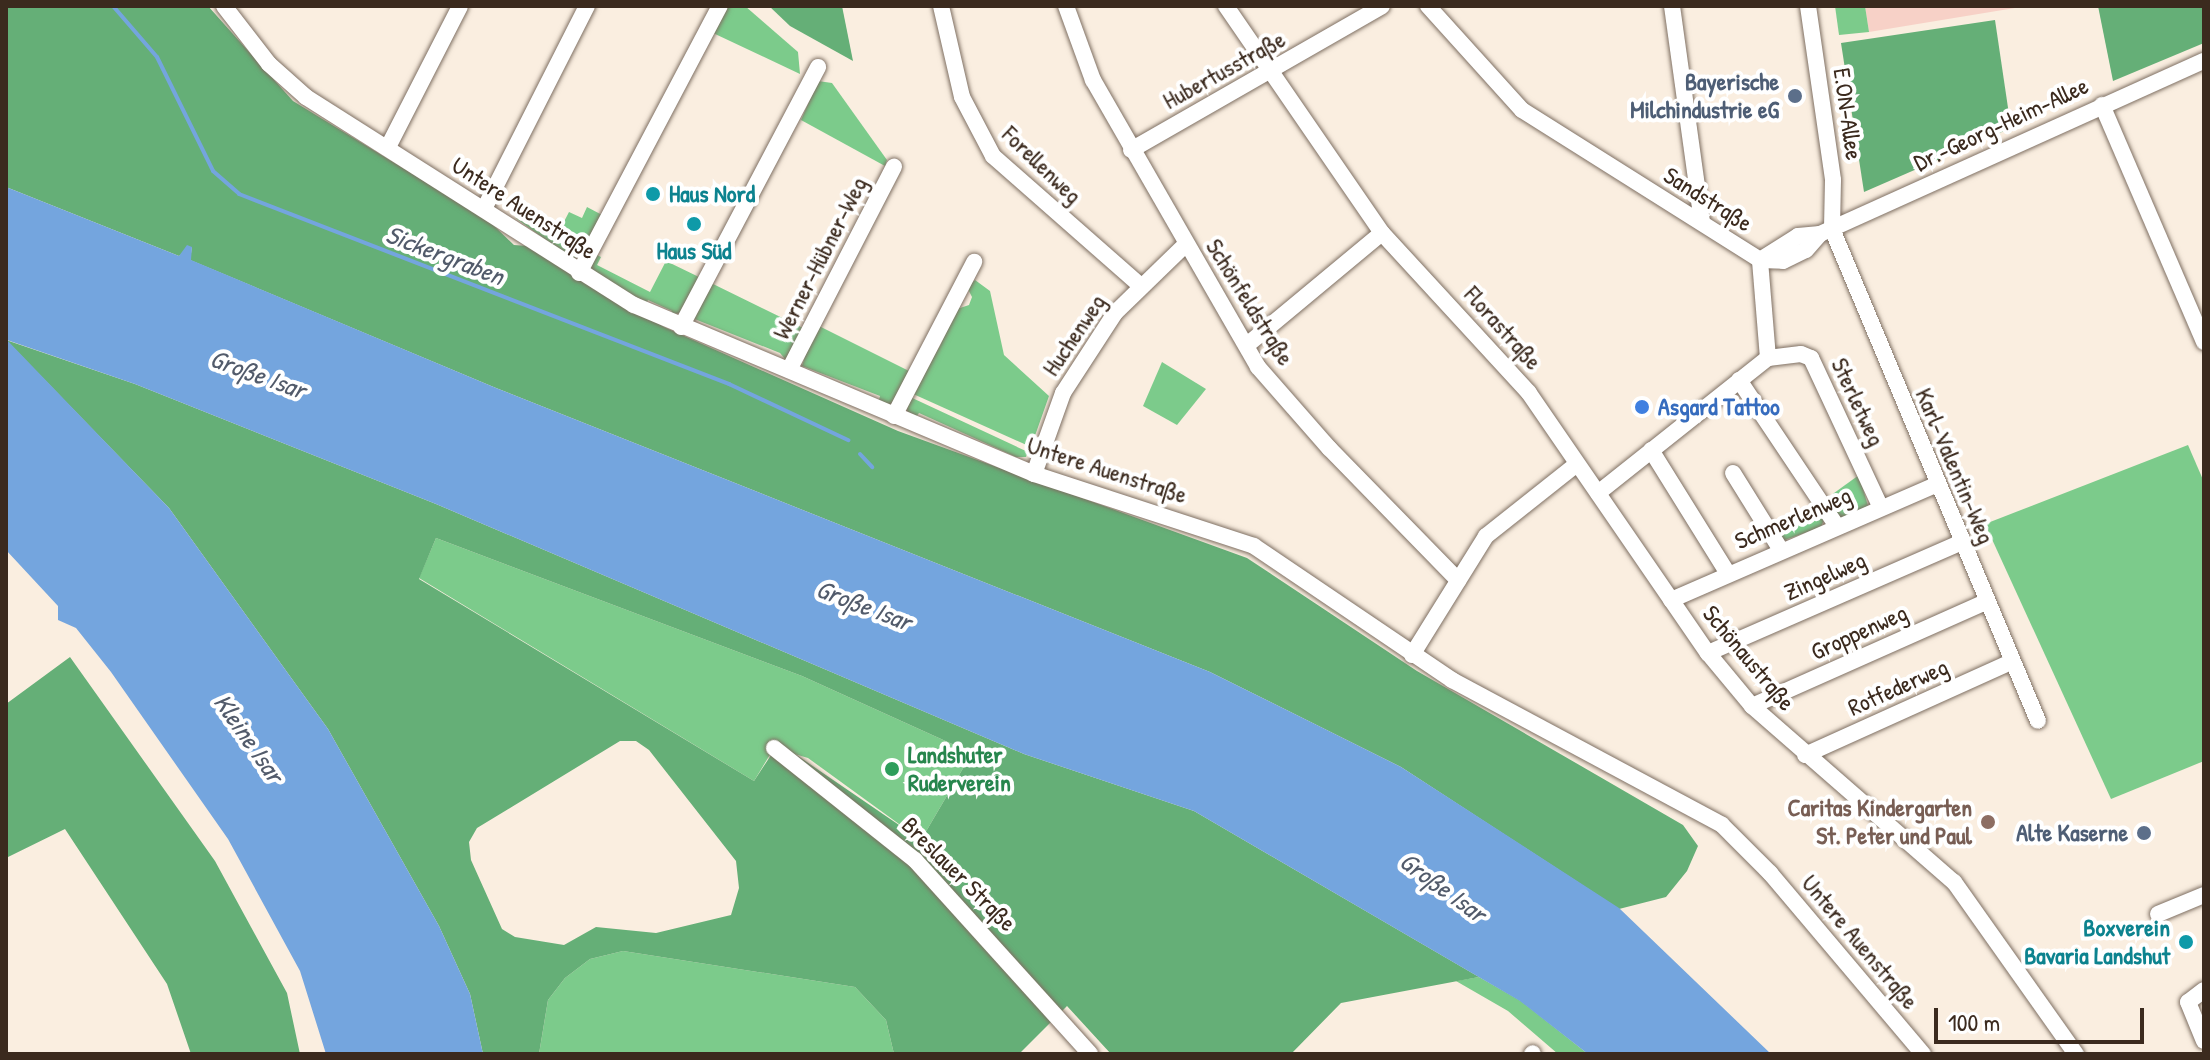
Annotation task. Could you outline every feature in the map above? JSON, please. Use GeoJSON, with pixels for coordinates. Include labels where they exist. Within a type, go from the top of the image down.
{"type":"FeatureCollection","features":[{"type":"Feature","properties":{"kind":"street","name":"Untere Auenstraße"},"geometry":{"type":"LineString","coordinates":[[224,6],[286,82],[579,273],[681,327],[1034,474],[1254,546],[1412,655],[1722,825],[1770,873],[1923,1054]]}},
{"type":"Feature","properties":{"kind":"street"},"geometry":{"type":"LineString","coordinates":[[388,147],[460,6]]}},
{"type":"Feature","properties":{"kind":"street"},"geometry":{"type":"LineString","coordinates":[[484,209],[587,6]]}},
{"type":"Feature","properties":{"kind":"street"},"geometry":{"type":"LineString","coordinates":[[579,273],[720,6]]}},
{"type":"Feature","properties":{"kind":"street","name":"Forellenweg"},"geometry":{"type":"LineString","coordinates":[[941,6],[970,119],[993,156],[1140,285]]}},
{"type":"Feature","properties":{"kind":"street","name":"Schönfeldstraße"},"geometry":{"type":"LineString","coordinates":[[1066,6],[1093,80],[1258,367],[1329,448],[1458,580]]}},
{"type":"Feature","properties":{"kind":"street","name":"Florastraße"},"geometry":{"type":"LineString","coordinates":[[1226,6],[1269,73],[1382,233],[1529,393],[1577,464]]}},
{"type":"Feature","properties":{"kind":"street","name":"Hubertusstraße"},"geometry":{"type":"LineString","coordinates":[[1131,150],[1382,6]]}},
{"type":"Feature","properties":{"kind":"street"},"geometry":{"type":"LineString","coordinates":[[1672,6],[1702,222]]}},
{"type":"Feature","properties":{"kind":"street","name":"E.ON-Allee"},"geometry":{"type":"LineString","coordinates":[[1808,6],[1833,180],[1826,231]]}},
{"type":"Feature","properties":{"kind":"street","name":"Sandstraße"},"geometry":{"type":"LineString","coordinates":[[1431,7],[1522,110],[1760,260],[1768,358]]}},
{"type":"Feature","properties":{"kind":"street","name":"Dr.-Georg-Heim-Allee"},"geometry":{"type":"LineString","coordinates":[[1760,260],[1798,236],[1826,231],[2204,61]]}},
{"type":"Feature","properties":{"kind":"street"},"geometry":{"type":"LineString","coordinates":[[681,327],[818,67]]}},
{"type":"Feature","properties":{"kind":"street"},"geometry":{"type":"LineString","coordinates":[[2102,105],[2204,342]]}},
{"type":"Feature","properties":{"kind":"street","name":"Werner-Hübner-Weg"},"geometry":{"type":"LineString","coordinates":[[789,370],[894,167]]}},
{"type":"Feature","properties":{"kind":"street","name":"Karl-Valentin-Weg"},"geometry":{"type":"LineString","coordinates":[[1826,231],[2038,721]]}},
{"type":"Feature","properties":{"kind":"street"},"geometry":{"type":"LineString","coordinates":[[1247,345],[1382,233]]}},
{"type":"Feature","properties":{"kind":"street","name":"Huchenweg"},"geometry":{"type":"LineString","coordinates":[[1034,474],[1063,393],[1115,313],[1140,285],[1186,244]]}},
{"type":"Feature","properties":{"kind":"street"},"geometry":{"type":"LineString","coordinates":[[894,416],[974,262]]}},
{"type":"Feature","properties":{"kind":"street","name":"Sterletweg"},"geometry":{"type":"LineString","coordinates":[[1768,358],[1801,354],[1811,358],[1880,506]]}},
{"type":"Feature","properties":{"kind":"street"},"geometry":{"type":"LineString","coordinates":[[1598,493],[1768,358]]}},
{"type":"Feature","properties":{"kind":"street"},"geometry":{"type":"LineString","coordinates":[[1739,380],[1836,525]]}},
{"type":"Feature","properties":{"kind":"street"},"geometry":{"type":"LineString","coordinates":[[1651,450],[1727,572]]}},
{"type":"Feature","properties":{"kind":"street"},"geometry":{"type":"LineString","coordinates":[[1412,655],[1486,536],[1577,464]]}},
{"type":"Feature","properties":{"kind":"street","name":"Schönaustraße"},"geometry":{"type":"LineString","coordinates":[[1577,464],[1708,653],[1752,706],[1954,882],[2076,1054]]}},
{"type":"Feature","properties":{"kind":"street"},"geometry":{"type":"LineString","coordinates":[[1733,473],[1781,550]]}},
{"type":"Feature","properties":{"kind":"street","name":"Schmerlenweg"},"geometry":{"type":"LineString","coordinates":[[1671,600],[1727,572],[1936,485]]}},
{"type":"Feature","properties":{"kind":"street","name":"Zingelweg"},"geometry":{"type":"LineString","coordinates":[[1708,653],[1960,543]]}},
{"type":"Feature","properties":{"kind":"street","name":"Groppenweg"},"geometry":{"type":"LineString","coordinates":[[1752,706],[1986,602]]}},
{"type":"Feature","properties":{"kind":"street","name":"Rotfederweg"},"geometry":{"type":"LineString","coordinates":[[1805,755],[2011,662]]}},
{"type":"Feature","properties":{"kind":"street","name":"Breslauer Straße"},"geometry":{"type":"LineString","coordinates":[[774,748],[915,860],[1090,1054]]}},
{"type":"Feature","properties":{"kind":"street"},"geometry":{"type":"LineString","coordinates":[[2158,914],[2204,895]]}},
{"type":"Feature","properties":{"kind":"street"},"geometry":{"type":"LineString","coordinates":[[2204,990],[2188,1002],[2204,1041]]}},
{"type":"Feature","properties":{"kind":"shaded area"},"geometry":{"type":"Polygon","coordinates":[[[1865,6],[2027,6],[1869,32],[1865,6]]]}},
{"type":"Feature","properties":{"kind":"green space"},"geometry":{"type":"Polygon","coordinates":[[[6,6],[208,6],[293,101],[488,220],[514,245],[528,246],[664,327],[898,431],[1247,558],[1417,671],[1683,825],[1698,846],[1687,871],[1666,897],[1619,909],[1401,767],[1210,672],[496,388],[190,260],[192,247],[179,256],[6,187],[6,6]]]}},
{"type":"Feature","properties":{"kind":"green space"},"geometry":{"type":"Polygon","coordinates":[[[724,6],[745,6],[798,52],[800,74],[713,33],[724,6]]]}},
{"type":"Feature","properties":{"kind":"green space"},"geometry":{"type":"Polygon","coordinates":[[[769,6],[842,6],[853,61],[790,26],[769,6]]]}},
{"type":"Feature","properties":{"kind":"green space"},"geometry":{"type":"Polygon","coordinates":[[[1835,6],[1865,6],[1869,32],[1839,35],[1835,6]]]}},
{"type":"Feature","properties":{"kind":"green space"},"geometry":{"type":"Polygon","coordinates":[[[2098,6],[2204,6],[2204,43],[2113,81],[2098,6]]]}},
{"type":"Feature","properties":{"kind":"green space"},"geometry":{"type":"Polygon","coordinates":[[[1995,20],[2011,128],[1864,192],[1841,43],[1995,20]]]}},
{"type":"Feature","properties":{"kind":"green space"},"geometry":{"type":"Polygon","coordinates":[[[818,81],[832,83],[887,160],[885,166],[801,120],[818,81]]]}},
{"type":"Feature","properties":{"kind":"green space"},"geometry":{"type":"Polygon","coordinates":[[[587,207],[604,216],[574,260],[514,217],[555,239],[569,212],[582,218],[587,207]]]}},
{"type":"Feature","properties":{"kind":"green space"},"geometry":{"type":"Polygon","coordinates":[[[595,254],[601,257],[597,265],[650,292],[666,261],[701,278],[683,312],[670,315],[672,311],[648,300],[646,304],[591,269],[595,254]]]}},
{"type":"Feature","properties":{"kind":"green space"},"geometry":{"type":"Polygon","coordinates":[[[975,280],[990,291],[1004,355],[1049,396],[1031,447],[911,393],[940,346],[954,310],[969,305],[972,297],[967,287],[975,280]]]}},
{"type":"Feature","properties":{"kind":"green space"},"geometry":{"type":"Polygon","coordinates":[[[709,282],[803,328],[786,360],[780,353],[692,318],[709,282]]]}},
{"type":"Feature","properties":{"kind":"green space"},"geometry":{"type":"Polygon","coordinates":[[[815,324],[909,371],[892,406],[879,400],[880,396],[802,366],[815,324]]]}},
{"type":"Feature","properties":{"kind":"green space"},"geometry":{"type":"Polygon","coordinates":[[[6,340],[135,384],[436,504],[1024,754],[1194,811],[1479,977],[1341,1003],[1291,1054],[1111,1054],[1067,1006],[1019,1054],[894,1054],[886,1020],[855,987],[623,951],[590,959],[565,978],[548,1000],[539,1054],[483,1054],[470,994],[439,926],[328,729],[169,508],[6,340]],[[436,538],[419,579],[754,781],[779,743],[921,840],[972,753],[802,676],[436,538]],[[620,741],[477,828],[469,842],[471,860],[502,929],[515,937],[564,945],[596,927],[656,933],[731,915],[739,888],[736,861],[649,750],[636,741],[620,741]]]}},
{"type":"Feature","properties":{"kind":"green space"},"geometry":{"type":"Polygon","coordinates":[[[1162,362],[1206,389],[1177,425],[1143,406],[1162,362]]]}},
{"type":"Feature","properties":{"kind":"green space"},"geometry":{"type":"Polygon","coordinates":[[[908,396],[1028,452],[1026,457],[1016,457],[919,413],[916,417],[907,411],[908,396]]]}},
{"type":"Feature","properties":{"kind":"green space"},"geometry":{"type":"Polygon","coordinates":[[[2188,445],[2204,482],[2204,761],[2111,799],[1985,524],[2188,445]]]}},
{"type":"Feature","properties":{"kind":"green space"},"geometry":{"type":"Polygon","coordinates":[[[1859,475],[1868,506],[1840,519],[1823,501],[1859,475]]]}},
{"type":"Feature","properties":{"kind":"green space"},"geometry":{"type":"Polygon","coordinates":[[[1815,504],[1824,520],[1821,527],[1782,541],[1774,531],[1815,504]]]}},
{"type":"Feature","properties":{"kind":"green space"},"geometry":{"type":"Polygon","coordinates":[[[436,538],[802,676],[972,753],[921,840],[808,758],[774,748],[754,781],[419,578],[436,538]]]}},
{"type":"Feature","properties":{"kind":"green space"},"geometry":{"type":"Polygon","coordinates":[[[70,657],[215,861],[287,993],[300,1054],[191,1054],[167,984],[65,829],[6,858],[6,704],[70,657]]]}},
{"type":"Feature","properties":{"kind":"green space"},"geometry":{"type":"Polygon","coordinates":[[[623,951],[855,987],[886,1020],[894,1054],[539,1054],[548,1000],[565,978],[590,959],[623,951]]]}},
{"type":"Feature","properties":{"kind":"green space"},"geometry":{"type":"Polygon","coordinates":[[[1479,977],[1521,1001],[1588,1054],[1558,1054],[1508,1011],[1456,981],[1479,977]]]}},
{"type":"Feature","properties":{"kind":"water"},"geometry":{"type":"Polygon","coordinates":[[[6,187],[179,256],[187,245],[192,247],[191,260],[496,388],[1210,672],[1401,767],[1619,908],[1771,1054],[1588,1054],[1520,1001],[1194,811],[1024,754],[436,504],[135,384],[7,340],[169,508],[328,729],[439,926],[470,994],[483,1054],[326,1054],[300,971],[228,839],[111,672],[76,628],[58,620],[58,606],[6,550],[6,187]]]}},
{"type":"Feature","properties":{"kind":"waterway","name":"Sickergraben"},"geometry":{"type":"LineString","coordinates":[[113,6],[157,57],[213,171],[239,194],[729,384],[848,440]]}},
{"type":"Feature","properties":{"kind":"waterway"},"geometry":{"type":"LineString","coordinates":[[860,454],[872,467]]}},
{"type":"Feature","properties":{"kind":"place","name":"Bayerische Milchindustrie eG"},"geometry":{"type":"Point","coordinates":[1795,96]}},
{"type":"Feature","properties":{"kind":"place","name":"Haus Nord"},"geometry":{"type":"Point","coordinates":[653,194]}},
{"type":"Feature","properties":{"kind":"place","name":"Haus Süd"},"geometry":{"type":"Point","coordinates":[694,224]}},
{"type":"Feature","properties":{"kind":"place","name":"Asgard Tattoo"},"geometry":{"type":"Point","coordinates":[1642,407]}},
{"type":"Feature","properties":{"kind":"place","name":"Landshuter Ruderverein"},"geometry":{"type":"Point","coordinates":[892,769]}},
{"type":"Feature","properties":{"kind":"place","name":"Caritas Kindergarten St. Peter und Paul"},"geometry":{"type":"Point","coordinates":[1988,822]}},
{"type":"Feature","properties":{"kind":"place","name":"Alte Kaserne"},"geometry":{"type":"Point","coordinates":[2144,833]}},
{"type":"Feature","properties":{"kind":"place","name":"Boxverein Bavaria Landshut"},"geometry":{"type":"Point","coordinates":[2186,942]}},
{"type":"Feature","properties":{"kind":"water label","name":"Große Isar"},"geometry":{"type":"Point","coordinates":[258,374]}},
{"type":"Feature","properties":{"kind":"water label","name":"Große Isar"},"geometry":{"type":"Point","coordinates":[864,605]}},
{"type":"Feature","properties":{"kind":"water label","name":"Kleine Isar"},"geometry":{"type":"Point","coordinates":[249,738]}},
{"type":"Feature","properties":{"kind":"water label","name":"Große Isar"},"geometry":{"type":"Point","coordinates":[1443,887]}}]}
